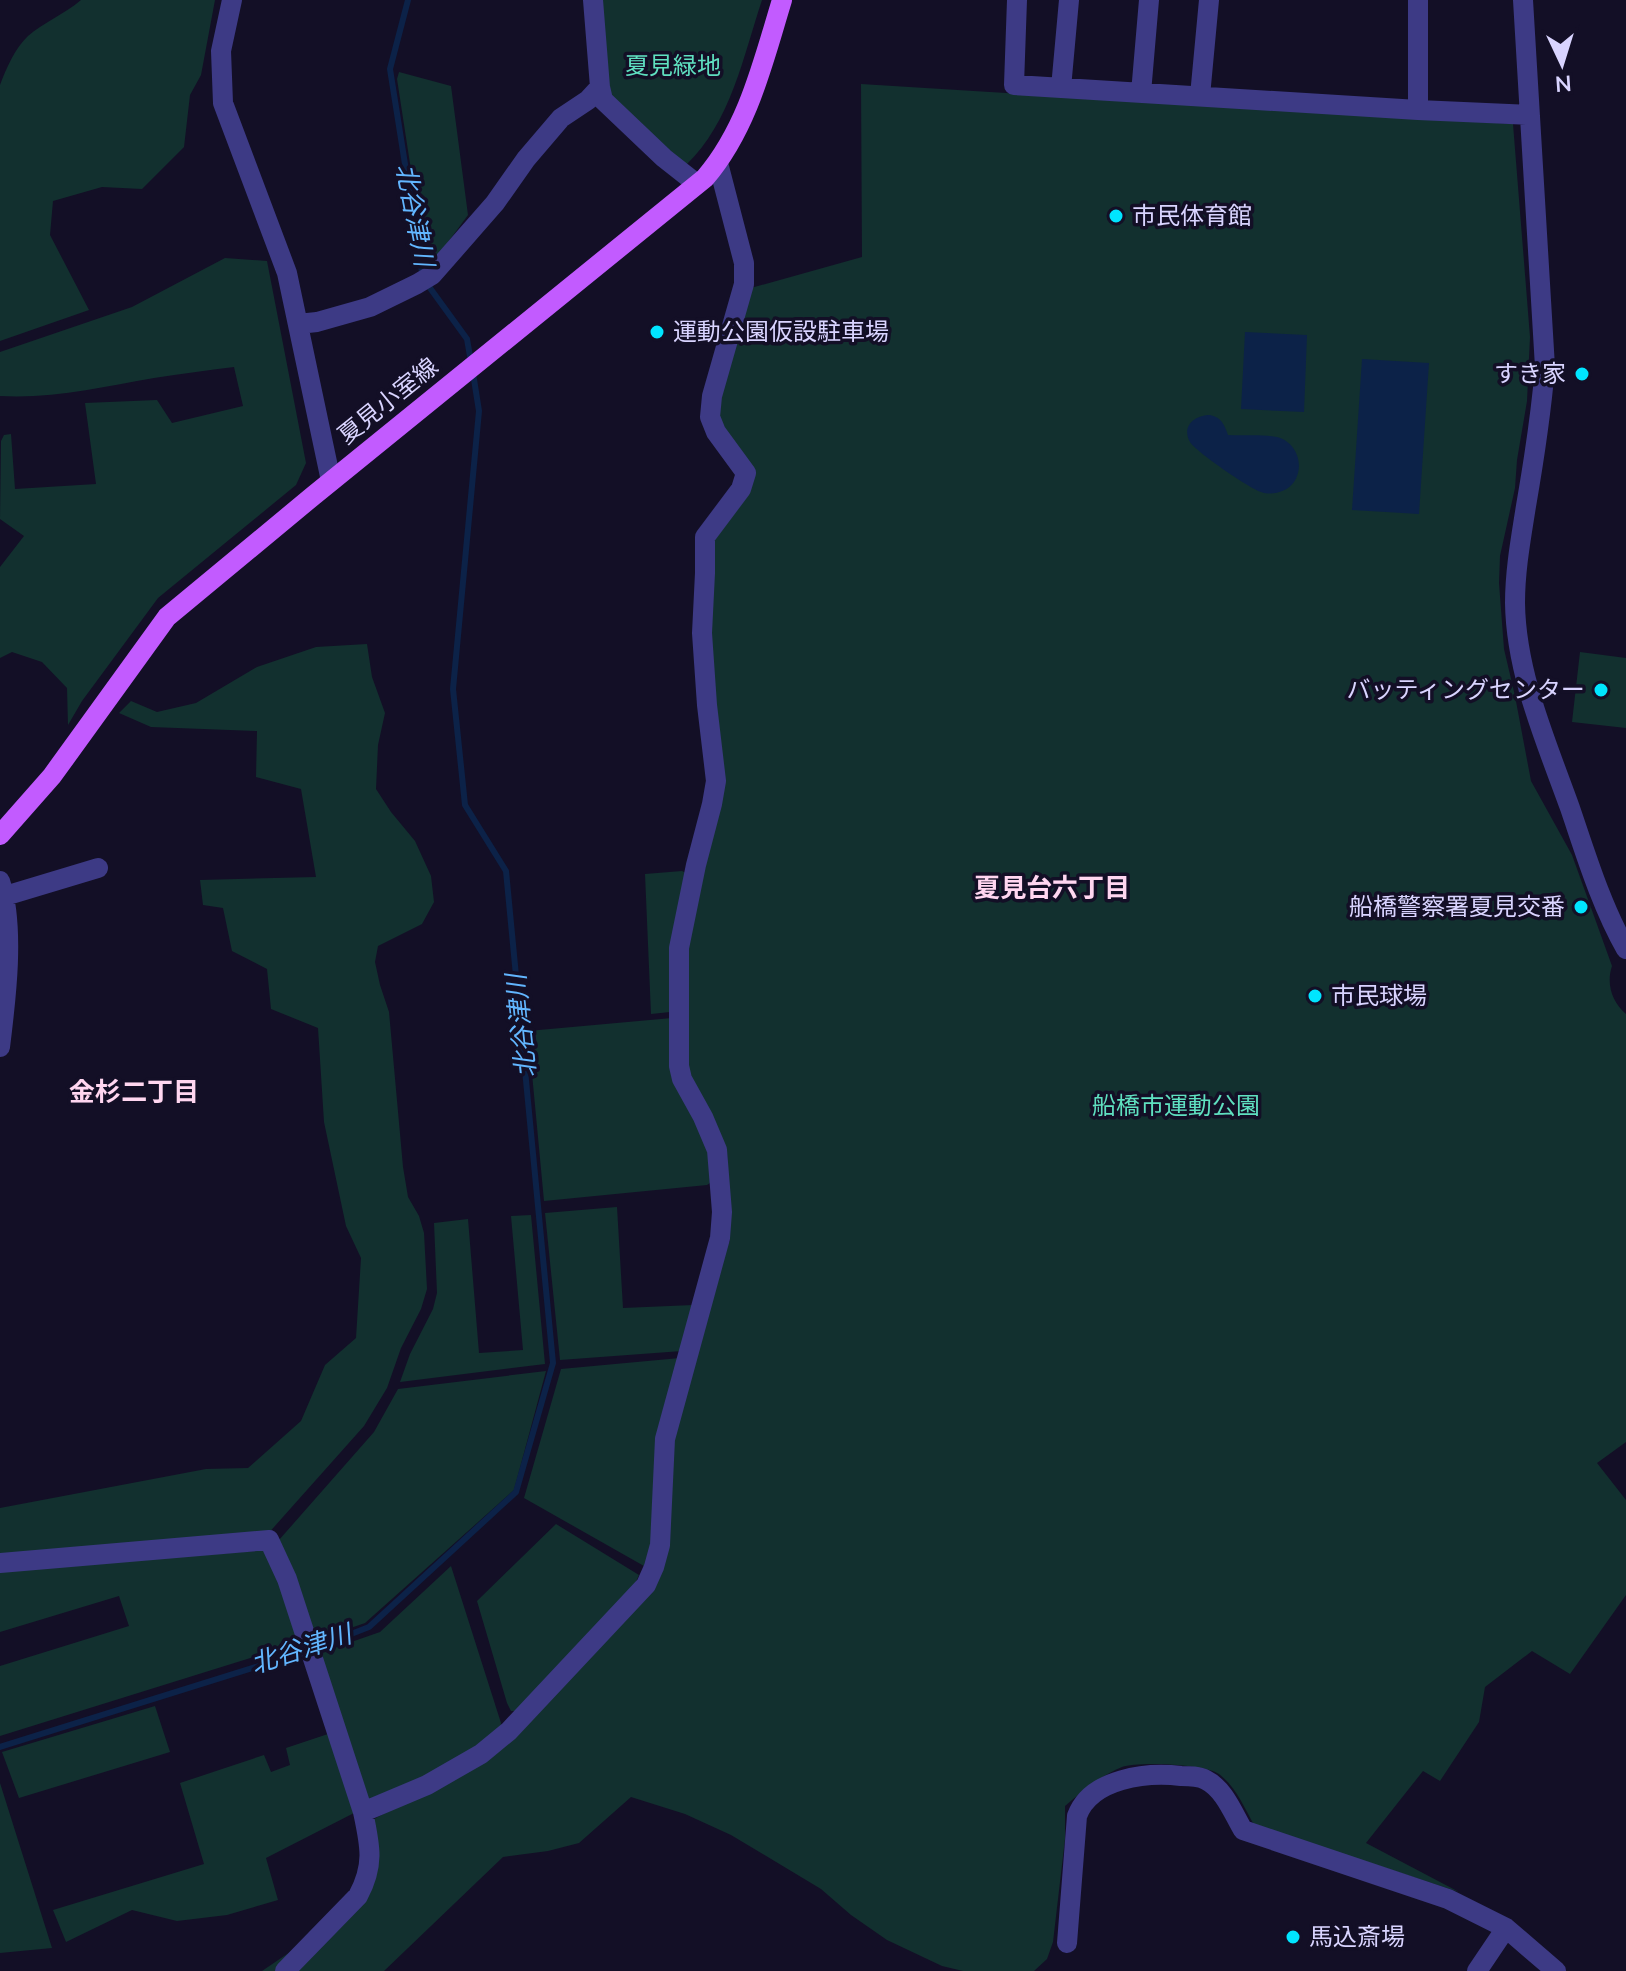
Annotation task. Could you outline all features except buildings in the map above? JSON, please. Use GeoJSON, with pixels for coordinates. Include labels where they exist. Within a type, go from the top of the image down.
{"type":"FeatureCollection","features":[{"type":"Feature","properties":{"kind":"main road","name":"夏見小室線"},"geometry":{"type":"LineString","coordinates":[[0,835],[52,776],[167,617],[697,184],[718,163],[743,120],[782,0]]}},
{"type":"Feature","properties":{"kind":"street"},"geometry":{"type":"LineString","coordinates":[[232,0],[221,51],[223,103],[287,273],[331,481]]}},
{"type":"Feature","properties":{"kind":"street"},"geometry":{"type":"LineString","coordinates":[[593,0],[603,100],[664,158],[697,184]]}},
{"type":"Feature","properties":{"kind":"street"},"geometry":{"type":"LineString","coordinates":[[1017,0],[1014,85],[1530,115]]}},
{"type":"Feature","properties":{"kind":"street"},"geometry":{"type":"LineString","coordinates":[[1061,88],[1069,0]]}},
{"type":"Feature","properties":{"kind":"street"},"geometry":{"type":"LineString","coordinates":[[1141,93],[1149,0]]}},
{"type":"Feature","properties":{"kind":"street"},"geometry":{"type":"LineString","coordinates":[[1200,96],[1209,0]]}},
{"type":"Feature","properties":{"kind":"street"},"geometry":{"type":"LineString","coordinates":[[1418,0],[1418,110]]}},
{"type":"Feature","properties":{"kind":"street"},"geometry":{"type":"LineString","coordinates":[[1523,0],[1545,367],[1541,413],[1518,558],[1515,601],[1517,636],[1524,674],[1537,716],[1602,895],[1626,949]]}},
{"type":"Feature","properties":{"kind":"street"},"geometry":{"type":"LineString","coordinates":[[298,324],[317,322],[370,307],[425,279],[495,203],[526,159],[561,118],[588,100],[600,87]]}},
{"type":"Feature","properties":{"kind":"street"},"geometry":{"type":"LineString","coordinates":[[363,1812],[458,1768],[509,1731],[646,1585],[660,1545],[665,1439],[720,1238],[722,1212],[717,1150],[682,1079],[679,1066],[679,948],[716,781],[702,633],[705,537],[741,489],[746,473],[716,432],[710,417],[712,396],[744,284],[744,263],[718,163]]}},
{"type":"Feature","properties":{"kind":"street"},"geometry":{"type":"LineString","coordinates":[[0,1047],[8,943],[2,889],[98,868]]}},
{"type":"Feature","properties":{"kind":"street"},"geometry":{"type":"LineString","coordinates":[[0,1563],[269,1540],[287,1579],[363,1812],[371,1848],[365,1882],[358,1896],[285,1971]]}},
{"type":"Feature","properties":{"kind":"street"},"geometry":{"type":"LineString","coordinates":[[1067,1943],[1077,1816],[1081,1805],[1101,1789],[1127,1777],[1173,1775],[1204,1778],[1218,1788],[1243,1830],[1448,1899],[1506,1928],[1556,1971]]}},
{"type":"Feature","properties":{"kind":"street"},"geometry":{"type":"LineString","coordinates":[[1477,1971],[1506,1928]]}},
{"type":"Feature","properties":{"kind":"green space"},"geometry":{"type":"Polygon","coordinates":[[[81,0],[215,0],[201,75],[190,95],[184,147],[142,189],[102,187],[53,201],[50,235],[89,310],[0,341],[0,85],[23,41],[81,0]]]}},
{"type":"Feature","properties":{"kind":"green space","name":"夏見緑地"},"geometry":{"type":"Polygon","coordinates":[[[601,0],[762,0],[725,109],[701,148],[686,165],[610,96],[601,0]]]}},
{"type":"Feature","properties":{"kind":"green space"},"geometry":{"type":"Polygon","coordinates":[[[399,72],[451,86],[468,215],[440,253],[425,261],[397,79],[399,72]]]}},
{"type":"Feature","properties":{"kind":"green space","name":"船橋市運動公園"},"geometry":{"type":"Polygon","coordinates":[[[861,84],[1513,124],[1530,337],[1527,401],[1515,488],[1500,556],[1504,649],[1531,781],[1572,855],[1612,966],[1612,992],[1626,1014],[1626,1442],[1597,1463],[1626,1500],[1626,1595],[1570,1674],[1532,1651],[1485,1687],[1479,1722],[1440,1781],[1423,1771],[1366,1843],[1459,1892],[1254,1825],[1230,1785],[1212,1771],[1171,1764],[1130,1765],[1099,1779],[1065,1806],[1065,1839],[1053,1942],[1047,1959],[1034,1971],[963,1971],[942,1966],[887,1940],[821,1889],[731,1835],[685,1814],[631,1797],[579,1843],[503,1857],[384,1971],[262,1971],[349,1912],[374,1819],[473,1766],[657,1583],[671,1440],[719,1260],[730,1241],[727,1154],[687,1072],[688,941],[717,809],[708,635],[713,541],[743,497],[714,414],[751,288],[862,257],[861,84]]]}},
{"type":"Feature","properties":{"kind":"green space"},"geometry":{"type":"Polygon","coordinates":[[[225,258],[267,261],[306,463],[296,485],[158,598],[82,701],[68,725],[67,688],[42,662],[12,652],[0,658],[0,567],[24,536],[0,519],[1,441],[4,435],[11,434],[15,489],[96,484],[85,403],[157,400],[172,423],[243,406],[234,367],[58,394],[0,396],[0,352],[132,307],[225,258]]]}},
{"type":"Feature","properties":{"kind":"green space"},"geometry":{"type":"Polygon","coordinates":[[[367,644],[372,677],[385,713],[378,745],[376,789],[415,841],[431,876],[434,902],[422,924],[378,946],[375,962],[389,1012],[408,1197],[424,1233],[427,1289],[421,1309],[401,1348],[387,1388],[364,1426],[266,1536],[0,1555],[0,1508],[206,1469],[248,1468],[301,1421],[325,1365],[356,1338],[361,1258],[346,1226],[324,1122],[318,1028],[271,1009],[267,969],[232,951],[223,908],[203,905],[200,880],[316,877],[301,789],[256,777],[257,731],[151,727],[119,713],[131,701],[157,712],[196,703],[257,667],[316,647],[367,644]]]}},
{"type":"Feature","properties":{"kind":"green space","name":"バッティングセンター"},"geometry":{"type":"Polygon","coordinates":[[[1580,652],[1626,658],[1626,728],[1572,722],[1580,652]]]}},
{"type":"Feature","properties":{"kind":"green space"},"geometry":{"type":"Polygon","coordinates":[[[682,871],[688,874],[670,1012],[651,1014],[645,874],[682,871]]]}},
{"type":"Feature","properties":{"kind":"green space"},"geometry":{"type":"Polygon","coordinates":[[[672,1018],[712,1154],[713,1181],[707,1185],[544,1201],[528,1031],[672,1018]]]}},
{"type":"Feature","properties":{"kind":"green space"},"geometry":{"type":"Polygon","coordinates":[[[617,1207],[623,1308],[693,1305],[682,1351],[560,1360],[545,1213],[617,1207]]]}},
{"type":"Feature","properties":{"kind":"green space"},"geometry":{"type":"Polygon","coordinates":[[[531,1215],[545,1364],[400,1382],[410,1354],[433,1309],[437,1293],[434,1223],[468,1219],[479,1353],[523,1350],[511,1216],[531,1215]]]}},
{"type":"Feature","properties":{"kind":"green space"},"geometry":{"type":"Polygon","coordinates":[[[680,1358],[651,1557],[644,1566],[524,1498],[561,1369],[680,1358]]]}},
{"type":"Feature","properties":{"kind":"green space"},"geometry":{"type":"Polygon","coordinates":[[[546,1371],[514,1490],[365,1623],[316,1640],[279,1540],[374,1432],[398,1389],[546,1371]]]}},
{"type":"Feature","properties":{"kind":"green space"},"geometry":{"type":"Polygon","coordinates":[[[556,1524],[639,1575],[634,1586],[517,1711],[511,1711],[477,1601],[556,1524]]]}},
{"type":"Feature","properties":{"kind":"green space"},"geometry":{"type":"Polygon","coordinates":[[[268,1550],[302,1642],[0,1736],[0,1666],[129,1626],[119,1596],[0,1632],[0,1570],[268,1550]]]}},
{"type":"Feature","properties":{"kind":"green space"},"geometry":{"type":"Polygon","coordinates":[[[451,1566],[501,1723],[500,1731],[459,1762],[371,1803],[364,1800],[317,1654],[380,1632],[451,1566]]]}},
{"type":"Feature","properties":{"kind":"green space"},"geometry":{"type":"Polygon","coordinates":[[[155,1706],[170,1752],[19,1798],[2,1752],[155,1706]]]}},
{"type":"Feature","properties":{"kind":"green space"},"geometry":{"type":"Polygon","coordinates":[[[331,1733],[354,1813],[266,1858],[278,1900],[227,1915],[177,1921],[132,1910],[66,1942],[53,1910],[204,1864],[180,1783],[264,1755],[271,1772],[290,1765],[286,1748],[331,1733]]]}},
{"type":"Feature","properties":{"kind":"green space"},"geometry":{"type":"Polygon","coordinates":[[[0,1783],[52,1948],[0,1953],[0,1783]]]}},
{"type":"Feature","properties":{"kind":"water"},"geometry":{"type":"Polygon","coordinates":[[[1245,332],[1307,335],[1304,412],[1241,409],[1245,332]]]}},
{"type":"Feature","properties":{"kind":"water"},"geometry":{"type":"Polygon","coordinates":[[[1362,359],[1429,363],[1419,514],[1352,510],[1362,359]]]}},
{"type":"Feature","properties":{"kind":"water"},"geometry":{"type":"Polygon","coordinates":[[[1210,415],[1222,422],[1228,435],[1271,436],[1290,444],[1299,462],[1294,482],[1279,492],[1261,492],[1202,453],[1190,442],[1188,426],[1199,417],[1210,415]]]}},
{"type":"Feature","properties":{"kind":"waterway","name":"北谷津川"},"geometry":{"type":"LineString","coordinates":[[408,0],[390,69],[422,272],[467,339],[471,362]]}},
{"type":"Feature","properties":{"kind":"waterway","name":"北谷津川"},"geometry":{"type":"LineString","coordinates":[[0,1747],[310,1650],[369,1627],[516,1492],[553,1363],[506,871],[465,805],[453,689],[479,411],[473,373]]}},
{"type":"Feature","properties":{"kind":"place","name":"市民体育館"},"geometry":{"type":"Point","coordinates":[1116,216]}},
{"type":"Feature","properties":{"kind":"place","name":"運動公園仮設駐車場"},"geometry":{"type":"Point","coordinates":[657,332]}},
{"type":"Feature","properties":{"kind":"place","name":"すき家"},"geometry":{"type":"Point","coordinates":[1582,374]}},
{"type":"Feature","properties":{"kind":"place","name":"バッティングセンター"},"geometry":{"type":"Point","coordinates":[1601,690]}},
{"type":"Feature","properties":{"kind":"place","name":"船橋警察署夏見交番"},"geometry":{"type":"Point","coordinates":[1581,907]}},
{"type":"Feature","properties":{"kind":"place","name":"市民球場"},"geometry":{"type":"Point","coordinates":[1315,996]}},
{"type":"Feature","properties":{"kind":"place","name":"馬込斎場"},"geometry":{"type":"Point","coordinates":[1293,1937]}},
{"type":"Feature","properties":{"kind":"district","name":"夏見台六丁目"},"geometry":{"type":"Point","coordinates":[1052,888]}},
{"type":"Feature","properties":{"kind":"district","name":"金杉二丁目"},"geometry":{"type":"Point","coordinates":[134,1092]}}]}
